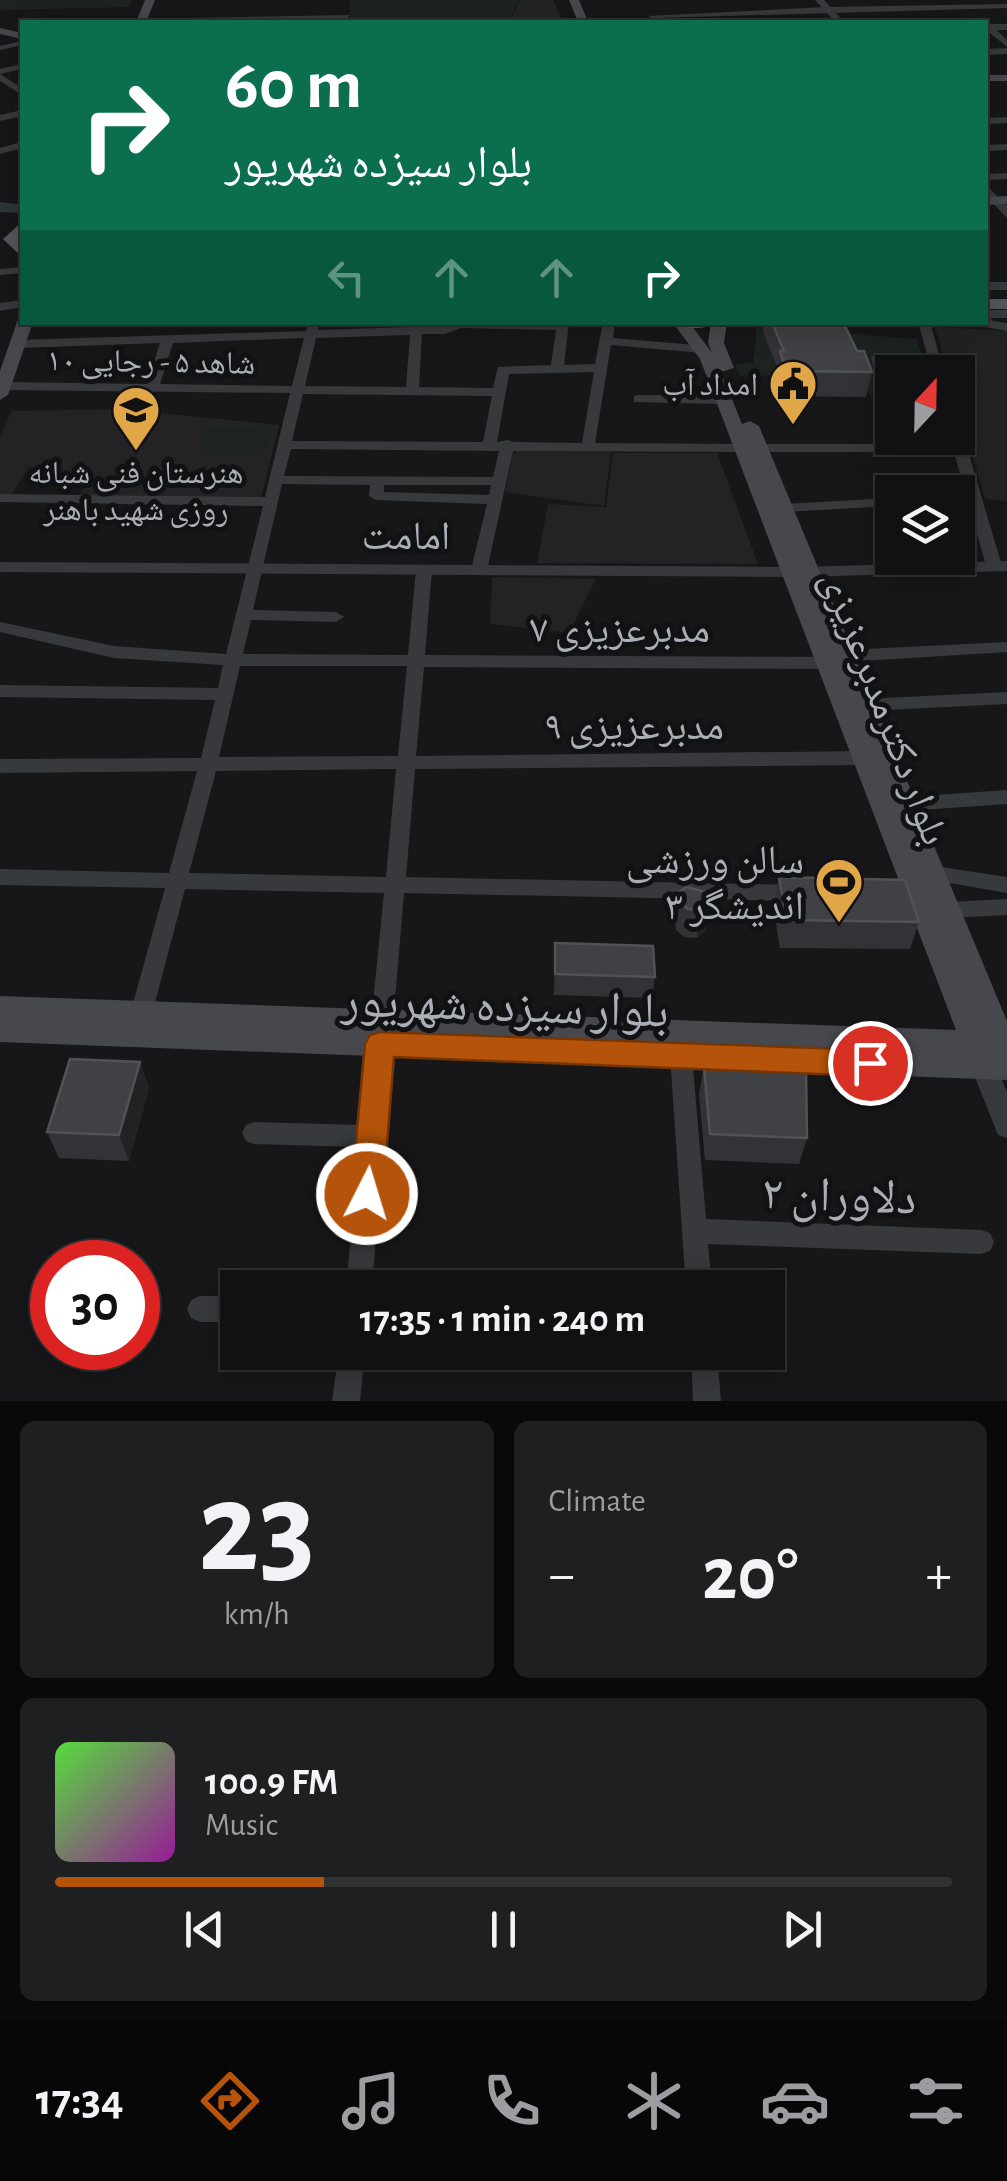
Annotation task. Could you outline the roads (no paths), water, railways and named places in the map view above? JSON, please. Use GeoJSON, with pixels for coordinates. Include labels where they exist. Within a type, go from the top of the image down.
{"type":"FeatureCollection","features":[{"type":"Feature","properties":{"kind":"main road","name":"بلوار دکترمدبرعزیزی"},"geometry":{"type":"LineString","coordinates":[[683,325],[703,349],[722,400],[784,508],[805,575]]}},
{"type":"Feature","properties":{"kind":"main road","name":"بلوار دکترمدبرعزیزی"},"geometry":{"type":"LineString","coordinates":[[719,325],[716,343],[751,448],[836,659],[863,758],[934,874],[997,1054]]}},
{"type":"Feature","properties":{"kind":"main road"},"geometry":{"type":"LineString","coordinates":[[2,390],[16,337]]}},
{"type":"Feature","properties":{"kind":"main road","name":"بلوار دکترمدبرعزیزی"},"geometry":{"type":"LineString","coordinates":[[836,659],[865,705],[894,805],[907,896],[997,1054]]}},
{"type":"Feature","properties":{"kind":"main road","name":"بلوار سیزده شهریور"},"geometry":{"type":"LineString","coordinates":[[0,1008],[141,1014],[680,1056],[997,1054]]}},
{"type":"Feature","properties":{"kind":"main road","name":"بلوار سیزده شهریور"},"geometry":{"type":"LineString","coordinates":[[0,1030],[381,1033],[997,1054]]}},
{"type":"Feature","properties":{"kind":"street"},"geometry":{"type":"LineString","coordinates":[[644,0],[654,19],[904,5],[1007,6]]}},
{"type":"Feature","properties":{"kind":"street"},"geometry":{"type":"LineString","coordinates":[[819,0],[838,20]]}},
{"type":"Feature","properties":{"kind":"street"},"geometry":{"type":"LineString","coordinates":[[163,12],[347,16]]}},
{"type":"Feature","properties":{"kind":"street"},"geometry":{"type":"LineString","coordinates":[[216,20],[242,14],[284,20],[347,16]]}},
{"type":"Feature","properties":{"kind":"street"},"geometry":{"type":"LineString","coordinates":[[988,29],[1007,48]]}},
{"type":"Feature","properties":{"kind":"street"},"geometry":{"type":"LineString","coordinates":[[0,97],[17,93],[0,74],[20,63],[1,50]]}},
{"type":"Feature","properties":{"kind":"street"},"geometry":{"type":"LineString","coordinates":[[152,388],[164,325]]}},
{"type":"Feature","properties":{"kind":"street"},"geometry":{"type":"LineString","coordinates":[[16,337],[164,338],[312,327],[416,331],[449,325]]}},
{"type":"Feature","properties":{"kind":"street"},"geometry":{"type":"LineString","coordinates":[[557,369],[563,325]]}},
{"type":"Feature","properties":{"kind":"street"},"geometry":{"type":"LineString","coordinates":[[588,446],[608,325]]}},
{"type":"Feature","properties":{"kind":"street"},"geometry":{"type":"LineString","coordinates":[[925,325],[933,355]]}},
{"type":"Feature","properties":{"kind":"street"},"geometry":{"type":"LineString","coordinates":[[141,1014],[209,761],[312,327]]}},
{"type":"Feature","properties":{"kind":"street"},"geometry":{"type":"LineString","coordinates":[[412,391],[416,331]]}},
{"type":"Feature","properties":{"kind":"street"},"geometry":{"type":"LineString","coordinates":[[606,340],[703,349]]}},
{"type":"Feature","properties":{"kind":"street"},"geometry":{"type":"LineString","coordinates":[[490,444],[503,370],[602,368]]}},
{"type":"Feature","properties":{"kind":"street","name":"شاهد ۵ - رجایی ۱۰"},"geometry":{"type":"LineString","coordinates":[[2,390],[499,392]]}},
{"type":"Feature","properties":{"kind":"street"},"geometry":{"type":"LineString","coordinates":[[638,399],[722,400]]}},
{"type":"Feature","properties":{"kind":"street"},"geometry":{"type":"LineString","coordinates":[[479,570],[508,444]]}},
{"type":"Feature","properties":{"kind":"street"},"geometry":{"type":"LineString","coordinates":[[285,446],[875,445]]}},
{"type":"Feature","properties":{"kind":"street"},"geometry":{"type":"LineString","coordinates":[[276,480],[500,481]]}},
{"type":"Feature","properties":{"kind":"street"},"geometry":{"type":"LineString","coordinates":[[377,480],[376,496],[495,500]]}},
{"type":"Feature","properties":{"kind":"street"},"geometry":{"type":"LineString","coordinates":[[0,498],[271,502]]}},
{"type":"Feature","properties":{"kind":"street"},"geometry":{"type":"LineString","coordinates":[[784,508],[875,503]]}},
{"type":"Feature","properties":{"kind":"street"},"geometry":{"type":"LineString","coordinates":[[975,515],[1001,566]]}},
{"type":"Feature","properties":{"kind":"street","name":"امامت"},"geometry":{"type":"LineString","coordinates":[[0,567],[805,575],[1001,566]]}},
{"type":"Feature","properties":{"kind":"street"},"geometry":{"type":"LineString","coordinates":[[361,1270],[424,570]]}},
{"type":"Feature","properties":{"kind":"street"},"geometry":{"type":"LineString","coordinates":[[244,616],[336,616]]}},
{"type":"Feature","properties":{"kind":"street","name":"مدبرعزیزی ۷"},"geometry":{"type":"LineString","coordinates":[[0,626],[114,652],[232,660],[414,663],[836,659],[1007,647]]}},
{"type":"Feature","properties":{"kind":"street"},"geometry":{"type":"LineString","coordinates":[[0,691],[224,694]]}},
{"type":"Feature","properties":{"kind":"street"},"geometry":{"type":"LineString","coordinates":[[865,705],[1007,698]]}},
{"type":"Feature","properties":{"kind":"street","name":"مدبرعزیزی ۹"},"geometry":{"type":"LineString","coordinates":[[0,766],[209,761],[863,758]]}},
{"type":"Feature","properties":{"kind":"street"},"geometry":{"type":"LineString","coordinates":[[894,805],[1007,797]]}},
{"type":"Feature","properties":{"kind":"street"},"geometry":{"type":"LineString","coordinates":[[934,874],[1007,886]]}},
{"type":"Feature","properties":{"kind":"street"},"geometry":{"type":"LineString","coordinates":[[0,877],[820,894]]}},
{"type":"Feature","properties":{"kind":"street"},"geometry":{"type":"LineString","coordinates":[[948,910],[1007,908]]}},
{"type":"Feature","properties":{"kind":"street","name":"بلوار دکترمدبرعزیزی"},"geometry":{"type":"LineString","coordinates":[[997,1054],[1007,1126]]}},
{"type":"Feature","properties":{"kind":"street"},"geometry":{"type":"LineString","coordinates":[[680,1056],[697,1270]]}},
{"type":"Feature","properties":{"kind":"street"},"geometry":{"type":"LineString","coordinates":[[254,1133],[372,1136]]}},
{"type":"Feature","properties":{"kind":"street","name":"دلاوران ۲"},"geometry":{"type":"LineString","coordinates":[[694,1231],[981,1242]]}},
{"type":"Feature","properties":{"kind":"street"},"geometry":{"type":"LineString","coordinates":[[200,1309],[220,1309]]}},
{"type":"Feature","properties":{"kind":"street"},"geometry":{"type":"LineString","coordinates":[[346,1401],[350,1370]]}},
{"type":"Feature","properties":{"kind":"street"},"geometry":{"type":"LineString","coordinates":[[705,1370],[708,1401]]}},
{"type":"Feature","properties":{"kind":"waterway"},"geometry":{"type":"LineString","coordinates":[[0,207],[20,209]]}},
{"type":"Feature","properties":{"kind":"place","name":"امداد آب"},"geometry":{"type":"Point","coordinates":[793,426]}},
{"type":"Feature","properties":{"kind":"place","name":"هنرستان فنی شبانه‌ روزی شهید باهنر"},"geometry":{"type":"Point","coordinates":[136,452]}},
{"type":"Feature","properties":{"kind":"place","name":"سالن ورزشی اندیشگر ۳"},"geometry":{"type":"Point","coordinates":[839,924]}}]}
